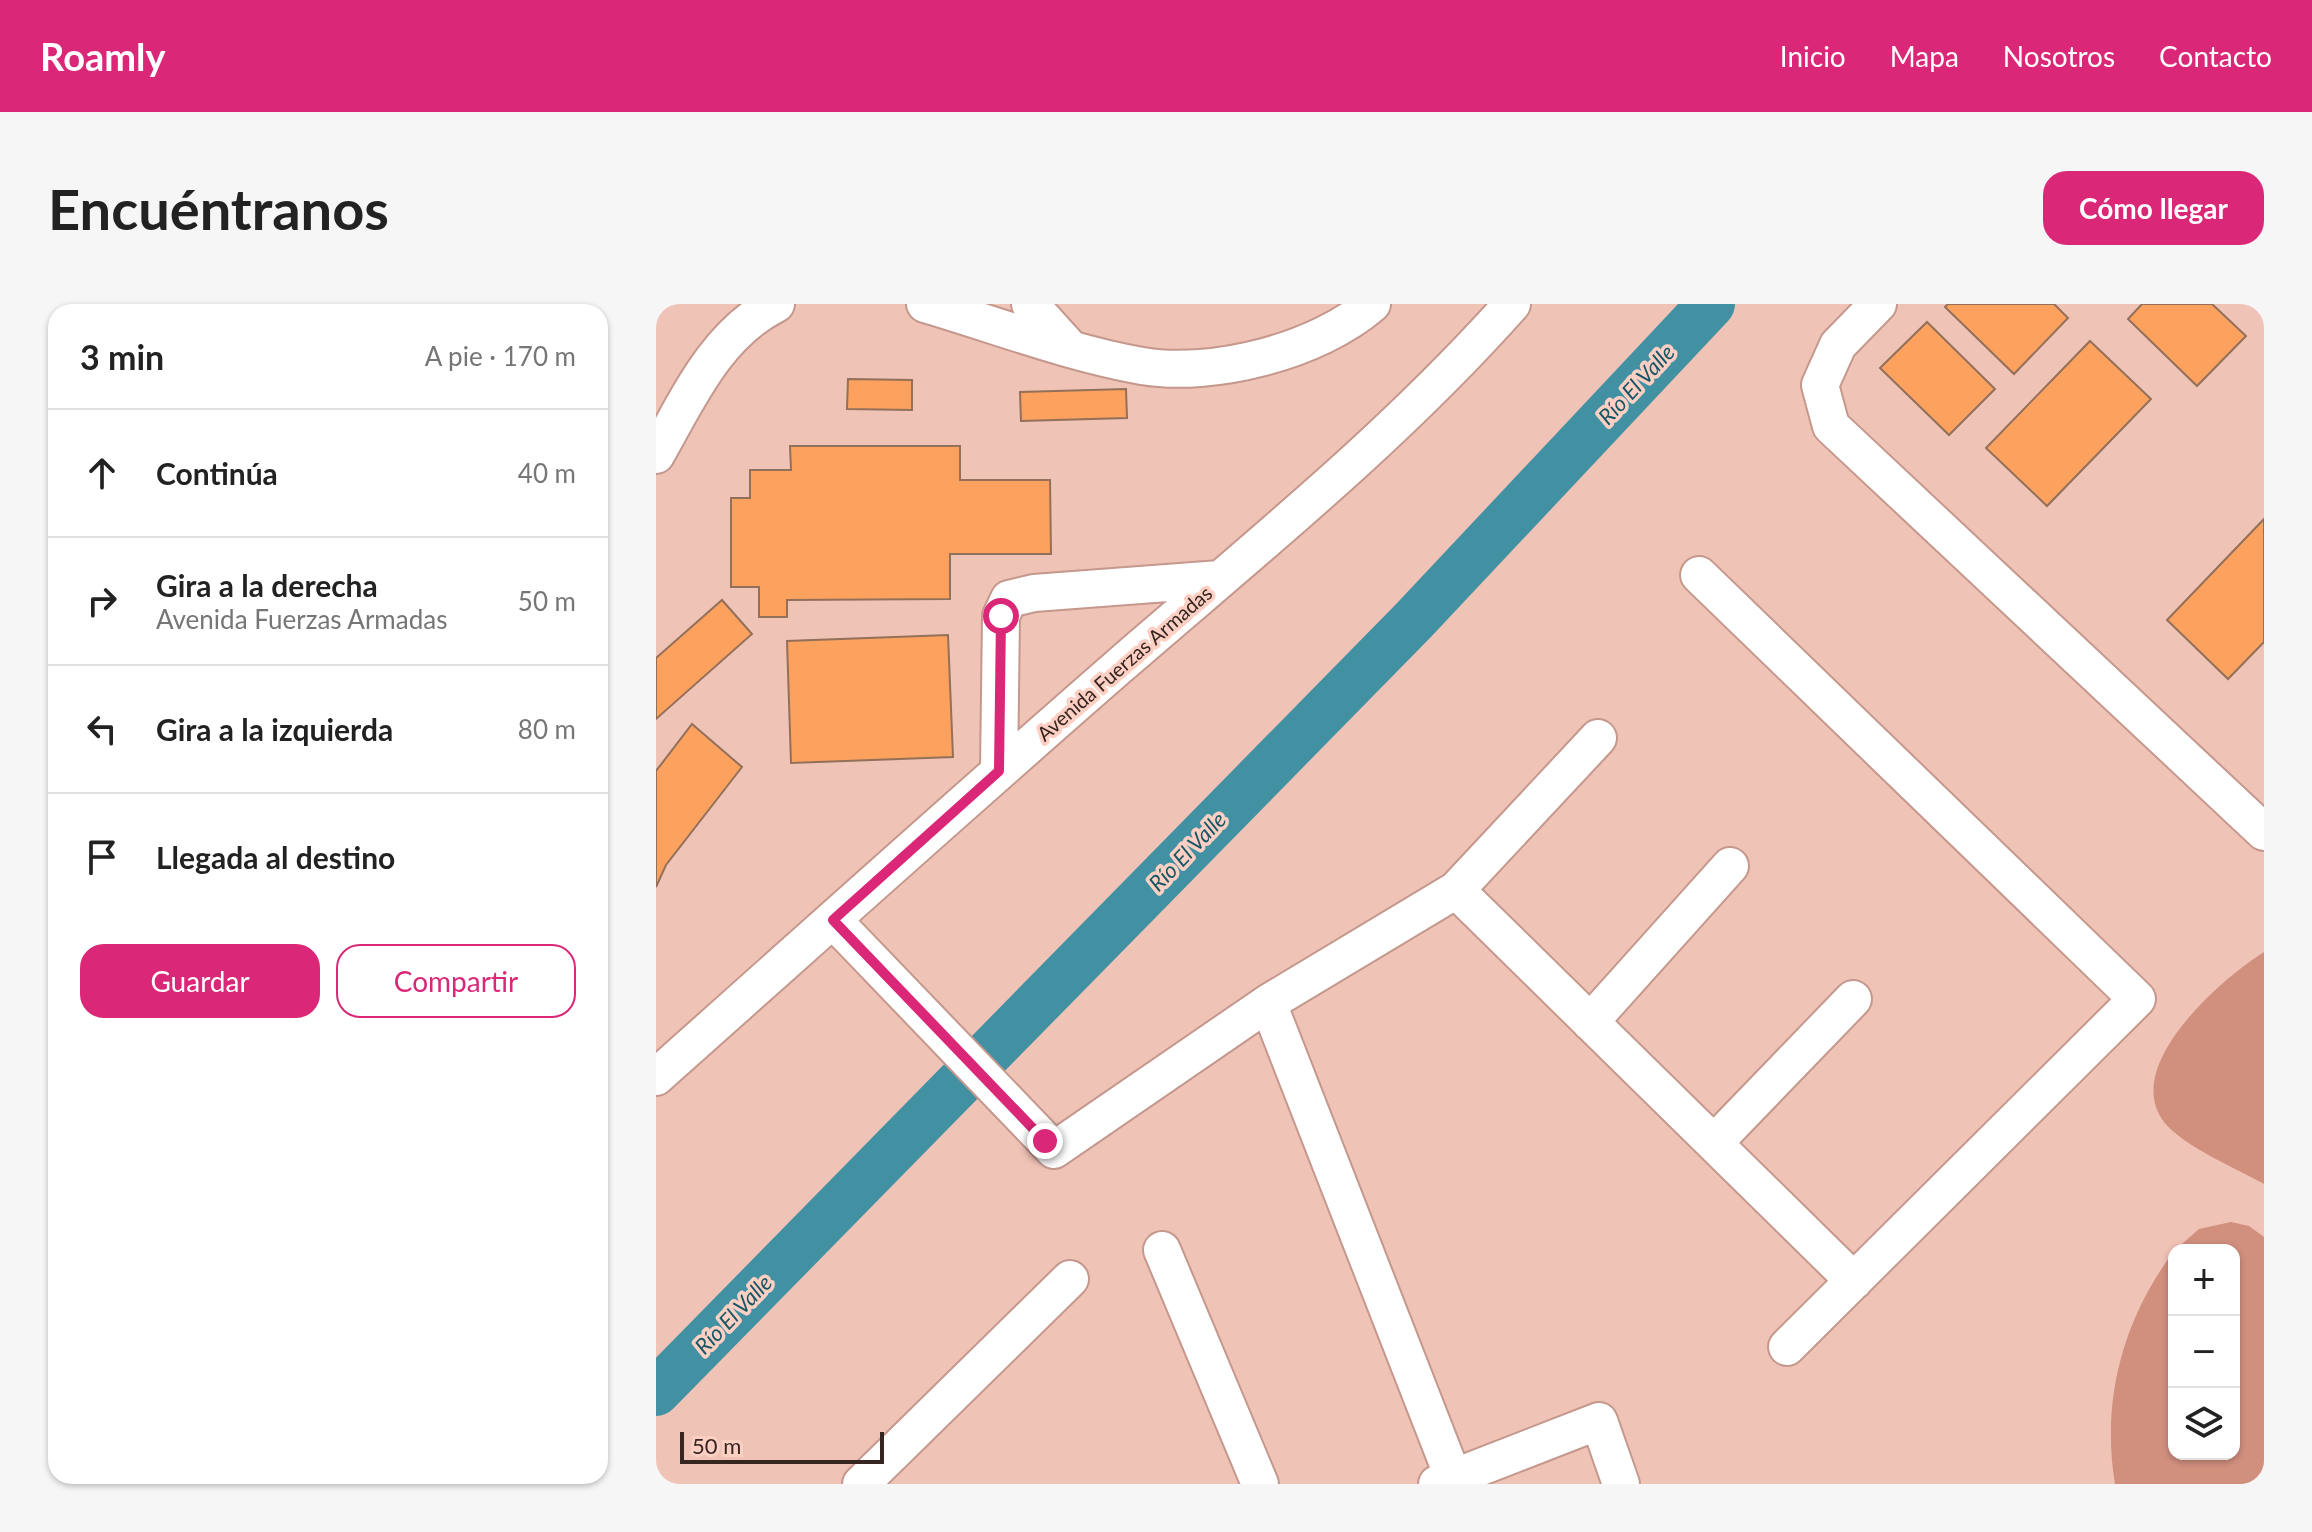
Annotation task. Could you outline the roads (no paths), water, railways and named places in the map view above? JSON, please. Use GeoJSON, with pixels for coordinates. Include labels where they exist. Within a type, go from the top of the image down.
{"type":"FeatureCollection","features":[{"type":"Feature","properties":{"kind":"street"},"geometry":{"type":"LineString","coordinates":[[656,455],[714,358],[748,320],[776,304]]}},
{"type":"Feature","properties":{"kind":"street"},"geometry":{"type":"LineString","coordinates":[[925,304],[1145,366],[1175,368],[1237,362],[1303,344],[1334,331],[1372,304]]}},
{"type":"Feature","properties":{"kind":"street"},"geometry":{"type":"LineString","coordinates":[[1030,304],[1068,346]]}},
{"type":"Feature","properties":{"kind":"street","name":"Avenida Fuerzas Armadas"},"geometry":{"type":"LineString","coordinates":[[656,1077],[1452,372],[1512,304]]}},
{"type":"Feature","properties":{"kind":"street"},"geometry":{"type":"LineString","coordinates":[[1878,304],[1838,345],[1820,385],[1831,426],[2264,832]]}},
{"type":"Feature","properties":{"kind":"street"},"geometry":{"type":"LineString","coordinates":[[1699,575],[2137,999],[1787,1347]]}},
{"type":"Feature","properties":{"kind":"street"},"geometry":{"type":"LineString","coordinates":[[999,771],[1001,616],[1009,599],[1034,593],[1220,579]]}},
{"type":"Feature","properties":{"kind":"street"},"geometry":{"type":"LineString","coordinates":[[833,920],[1054,1150],[1268,1003],[1456,890],[1598,738]]}},
{"type":"Feature","properties":{"kind":"street"},"geometry":{"type":"LineString","coordinates":[[1590,1022],[1730,866]]}},
{"type":"Feature","properties":{"kind":"street"},"geometry":{"type":"LineString","coordinates":[[1456,890],[1854,1281]]}},
{"type":"Feature","properties":{"kind":"street"},"geometry":{"type":"LineString","coordinates":[[1714,1143],[1853,999]]}},
{"type":"Feature","properties":{"kind":"street"},"geometry":{"type":"LineString","coordinates":[[1268,1003],[1445,1480],[1599,1421],[1621,1484]]}},
{"type":"Feature","properties":{"kind":"street"},"geometry":{"type":"LineString","coordinates":[[1162,1250],[1260,1484]]}},
{"type":"Feature","properties":{"kind":"street"},"geometry":{"type":"LineString","coordinates":[[861,1484],[1070,1279]]}},
{"type":"Feature","properties":{"kind":"waterway","name":"Río El Valle"},"geometry":{"type":"LineString","coordinates":[[656,1392],[1414,620],[1711,304]]}}]}
